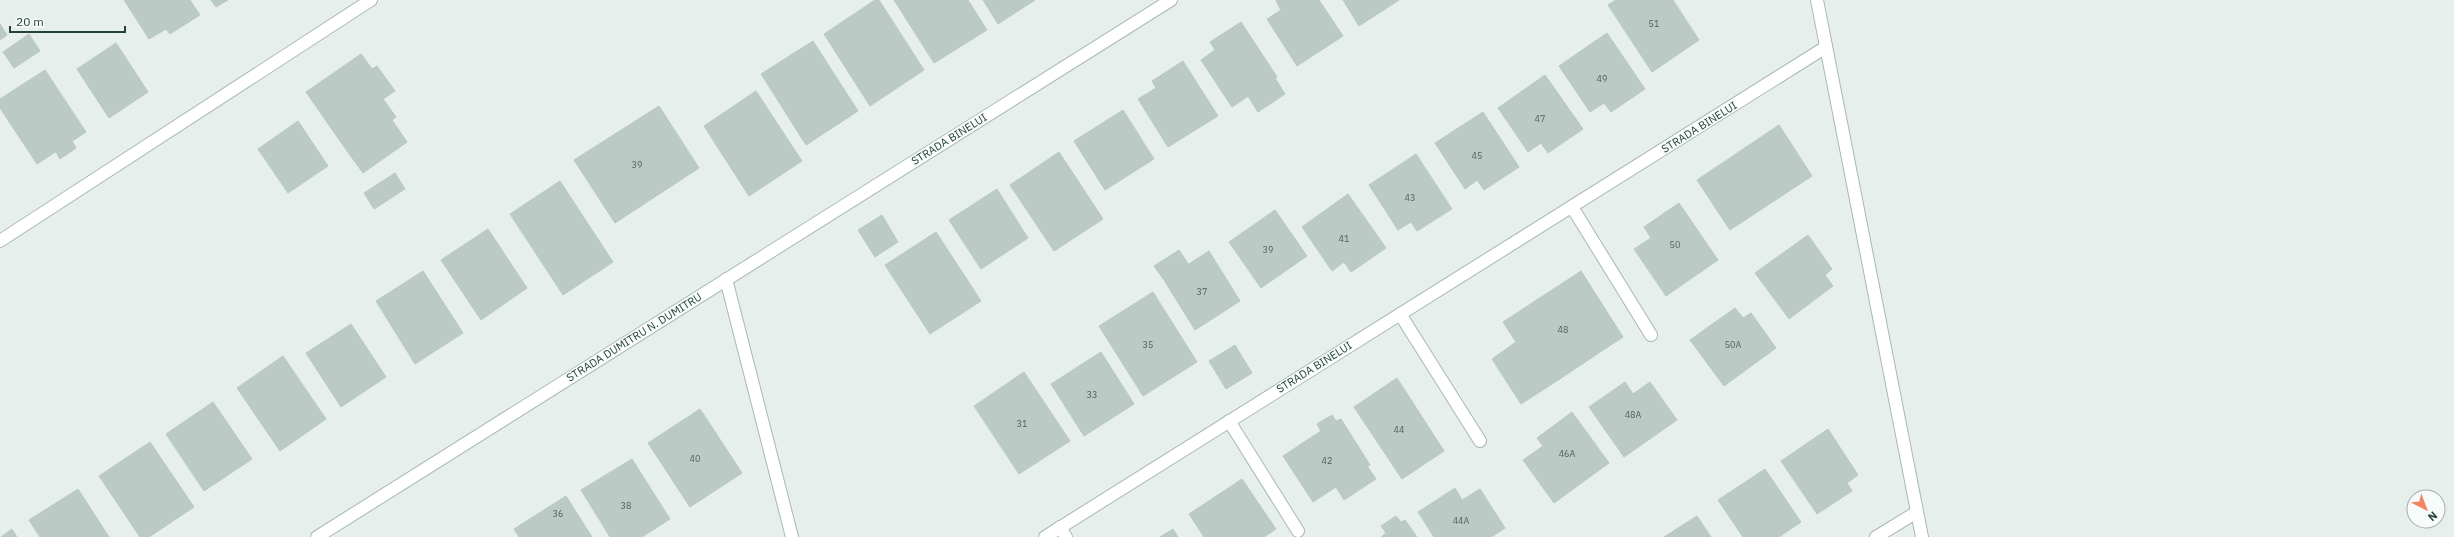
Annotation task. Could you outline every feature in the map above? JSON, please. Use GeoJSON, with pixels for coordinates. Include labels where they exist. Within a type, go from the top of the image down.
{"type":"FeatureCollection","features":[{"type":"Feature","properties":{"kind":"street"},"geometry":{"type":"LineString","coordinates":[[0,240],[371,0]]}},
{"type":"Feature","properties":{"kind":"street","name":"STRADA BINELUI"},"geometry":{"type":"LineString","coordinates":[[726,279],[1171,0]]}},
{"type":"Feature","properties":{"kind":"street"},"geometry":{"type":"LineString","coordinates":[[1817,0],[1922,537]]}},
{"type":"Feature","properties":{"kind":"street","name":"STRADA BINELUI"},"geometry":{"type":"LineString","coordinates":[[1044,537],[1063,532],[1229,421],[1826,47]]}},
{"type":"Feature","properties":{"kind":"street"},"geometry":{"type":"LineString","coordinates":[[1572,207],[1651,335]]}},
{"type":"Feature","properties":{"kind":"street"},"geometry":{"type":"LineString","coordinates":[[726,279],[792,537]]}},
{"type":"Feature","properties":{"kind":"street","name":"STRADA DUMITRU N. DUMITRU"},"geometry":{"type":"LineString","coordinates":[[317,537],[726,279]]}},
{"type":"Feature","properties":{"kind":"street"},"geometry":{"type":"LineString","coordinates":[[1400,314],[1480,441]]}},
{"type":"Feature","properties":{"kind":"street"},"geometry":{"type":"LineString","coordinates":[[1229,421],[1298,531]]}},
{"type":"Feature","properties":{"kind":"street"},"geometry":{"type":"LineString","coordinates":[[1876,537],[1916,512]]}},
{"type":"Feature","properties":{"kind":"building"},"geometry":{"type":"Polygon","coordinates":[[[124,0],[190,0],[200,15],[170,34],[166,29],[149,39],[124,0]]]}},
{"type":"Feature","properties":{"kind":"building"},"geometry":{"type":"Polygon","coordinates":[[[211,0],[228,0],[216,7],[211,0]]]}},
{"type":"Feature","properties":{"kind":"building"},"geometry":{"type":"Polygon","coordinates":[[[875,0],[879,0],[924,70],[870,106],[824,34],[875,0]]]}},
{"type":"Feature","properties":{"kind":"building"},"geometry":{"type":"Polygon","coordinates":[[[894,0],[968,0],[987,30],[934,63],[894,0]]]}},
{"type":"Feature","properties":{"kind":"building"},"geometry":{"type":"Polygon","coordinates":[[[983,0],[1035,0],[998,24],[983,0]]]}},
{"type":"Feature","properties":{"kind":"building"},"geometry":{"type":"Polygon","coordinates":[[[1319,0],[1343,36],[1297,66],[1267,19],[1281,10],[1276,1],[1319,0]]]}},
{"type":"Feature","properties":{"kind":"building"},"geometry":{"type":"Polygon","coordinates":[[[1343,0],[1399,0],[1359,26],[1343,0]]]}},
{"type":"Feature","properties":{"kind":"building"},"geometry":{"type":"Polygon","coordinates":[[[1616,0],[1673,0],[1699,40],[1652,72],[1608,5],[1616,0]]]}},
{"type":"Feature","properties":{"kind":"building"},"geometry":{"type":"Polygon","coordinates":[[[1241,22],[1277,77],[1232,107],[1201,60],[1215,50],[1210,42],[1241,22]]]}},
{"type":"Feature","properties":{"kind":"building"},"geometry":{"type":"Polygon","coordinates":[[[0,24],[7,35],[0,40],[0,24]]]}},
{"type":"Feature","properties":{"kind":"building"},"geometry":{"type":"Polygon","coordinates":[[[1607,33],[1645,89],[1611,112],[1604,103],[1590,112],[1559,66],[1607,33]]]}},
{"type":"Feature","properties":{"kind":"building"},"geometry":{"type":"Polygon","coordinates":[[[29,34],[40,51],[14,68],[3,52],[29,34]]]}},
{"type":"Feature","properties":{"kind":"building"},"geometry":{"type":"Polygon","coordinates":[[[813,41],[858,111],[806,145],[761,74],[813,41]]]}},
{"type":"Feature","properties":{"kind":"building"},"geometry":{"type":"Polygon","coordinates":[[[116,43],[148,92],[109,118],[77,69],[116,43]]]}},
{"type":"Feature","properties":{"kind":"building"},"geometry":{"type":"Polygon","coordinates":[[[361,54],[372,69],[377,66],[395,91],[383,99],[396,117],[347,151],[306,92],[361,54]]]}},
{"type":"Feature","properties":{"kind":"building"},"geometry":{"type":"Polygon","coordinates":[[[1183,61],[1218,116],[1168,147],[1138,99],[1156,88],[1152,81],[1183,61]]]}},
{"type":"Feature","properties":{"kind":"building"},"geometry":{"type":"Polygon","coordinates":[[[45,70],[86,132],[37,164],[0,108],[0,99],[45,70]]]}},
{"type":"Feature","properties":{"kind":"building"},"geometry":{"type":"Polygon","coordinates":[[[1545,75],[1583,129],[1548,153],[1541,143],[1528,152],[1498,108],[1545,75]]]}},
{"type":"Feature","properties":{"kind":"building"},"geometry":{"type":"Polygon","coordinates":[[[1275,78],[1285,94],[1258,112],[1248,96],[1275,78]]]}},
{"type":"Feature","properties":{"kind":"building"},"geometry":{"type":"Polygon","coordinates":[[[756,91],[802,161],[749,196],[704,126],[756,91]]]}},
{"type":"Feature","properties":{"kind":"building"},"geometry":{"type":"Polygon","coordinates":[[[659,106],[699,168],[615,223],[574,160],[659,106]]]}},
{"type":"Feature","properties":{"kind":"building"},"geometry":{"type":"Polygon","coordinates":[[[1123,110],[1154,159],[1105,190],[1074,141],[1123,110]]]}},
{"type":"Feature","properties":{"kind":"building"},"geometry":{"type":"Polygon","coordinates":[[[1483,112],[1519,167],[1484,190],[1477,180],[1465,189],[1435,143],[1483,112]]]}},
{"type":"Feature","properties":{"kind":"building"},"geometry":{"type":"Polygon","coordinates":[[[392,120],[407,142],[363,173],[347,151],[392,120]]]}},
{"type":"Feature","properties":{"kind":"building"},"geometry":{"type":"Polygon","coordinates":[[[298,121],[328,166],[288,193],[258,149],[298,121]]]}},
{"type":"Feature","properties":{"kind":"building"},"geometry":{"type":"Polygon","coordinates":[[[1779,125],[1812,176],[1730,230],[1697,180],[1779,125]]]}},
{"type":"Feature","properties":{"kind":"building"},"geometry":{"type":"Polygon","coordinates":[[[72,141],[76,148],[60,159],[56,152],[72,141]]]}},
{"type":"Feature","properties":{"kind":"building"},"geometry":{"type":"Polygon","coordinates":[[[1059,152],[1103,219],[1054,251],[1010,185],[1059,152]]]}},
{"type":"Feature","properties":{"kind":"building"},"geometry":{"type":"Polygon","coordinates":[[[1416,154],[1452,209],[1417,231],[1411,222],[1398,230],[1369,185],[1416,154]]]}},
{"type":"Feature","properties":{"kind":"building"},"geometry":{"type":"Polygon","coordinates":[[[395,173],[405,189],[374,209],[364,193],[395,173]]]}},
{"type":"Feature","properties":{"kind":"building"},"geometry":{"type":"Polygon","coordinates":[[[560,181],[613,262],[563,295],[510,214],[560,181]]]}},
{"type":"Feature","properties":{"kind":"building"},"geometry":{"type":"Polygon","coordinates":[[[997,189],[1028,238],[981,269],[949,220],[997,189]]]}},
{"type":"Feature","properties":{"kind":"building"},"geometry":{"type":"Polygon","coordinates":[[[1348,194],[1386,248],[1351,272],[1344,262],[1332,271],[1302,227],[1348,194]]]}},
{"type":"Feature","properties":{"kind":"building"},"geometry":{"type":"Polygon","coordinates":[[[1679,203],[1718,260],[1666,296],[1634,249],[1651,238],[1644,227],[1679,203]]]}},
{"type":"Feature","properties":{"kind":"building"},"geometry":{"type":"Polygon","coordinates":[[[1275,210],[1307,256],[1261,288],[1229,242],[1275,210]]]}},
{"type":"Feature","properties":{"kind":"building"},"geometry":{"type":"Polygon","coordinates":[[[882,215],[898,242],[875,257],[858,230],[882,215]]]}},
{"type":"Feature","properties":{"kind":"building"},"geometry":{"type":"Polygon","coordinates":[[[488,229],[527,288],[481,320],[441,260],[488,229]]]}},
{"type":"Feature","properties":{"kind":"building"},"geometry":{"type":"Polygon","coordinates":[[[936,232],[981,301],[930,334],[885,265],[936,232]]]}},
{"type":"Feature","properties":{"kind":"building"},"geometry":{"type":"Polygon","coordinates":[[[1808,235],[1832,269],[1825,275],[1833,286],[1789,319],[1755,273],[1808,235]]]}},
{"type":"Feature","properties":{"kind":"building"},"geometry":{"type":"Polygon","coordinates":[[[1179,250],[1189,265],[1164,280],[1154,266],[1179,250]]]}},
{"type":"Feature","properties":{"kind":"building"},"geometry":{"type":"Polygon","coordinates":[[[1209,251],[1240,301],[1195,330],[1164,280],[1209,251]]]}},
{"type":"Feature","properties":{"kind":"building"},"geometry":{"type":"Polygon","coordinates":[[[423,271],[463,333],[415,364],[376,301],[423,271]]]}},
{"type":"Feature","properties":{"kind":"building"},"geometry":{"type":"Polygon","coordinates":[[[1581,271],[1623,337],[1546,388],[1503,322],[1581,271]]]}},
{"type":"Feature","properties":{"kind":"building"},"geometry":{"type":"Polygon","coordinates":[[[1153,292],[1197,362],[1143,396],[1099,326],[1153,292]]]}},
{"type":"Feature","properties":{"kind":"building"},"geometry":{"type":"Polygon","coordinates":[[[1735,308],[1743,318],[1751,313],[1776,348],[1724,386],[1690,340],[1735,308]]]}},
{"type":"Feature","properties":{"kind":"building"},"geometry":{"type":"Polygon","coordinates":[[[351,324],[386,377],[341,407],[306,353],[351,324]]]}},
{"type":"Feature","properties":{"kind":"building"},"geometry":{"type":"Polygon","coordinates":[[[1516,342],[1546,388],[1521,404],[1492,359],[1516,342]]]}},
{"type":"Feature","properties":{"kind":"building"},"geometry":{"type":"Polygon","coordinates":[[[1235,345],[1252,373],[1226,389],[1209,361],[1235,345]]]}},
{"type":"Feature","properties":{"kind":"building"},"geometry":{"type":"Polygon","coordinates":[[[1101,352],[1134,404],[1084,436],[1051,384],[1101,352]]]}},
{"type":"Feature","properties":{"kind":"building"},"geometry":{"type":"Polygon","coordinates":[[[283,356],[326,419],[280,451],[237,388],[283,356]]]}},
{"type":"Feature","properties":{"kind":"building"},"geometry":{"type":"Polygon","coordinates":[[[1024,372],[1070,441],[1019,474],[974,406],[1024,372]]]}},
{"type":"Feature","properties":{"kind":"building"},"geometry":{"type":"Polygon","coordinates":[[[1397,378],[1444,451],[1402,479],[1354,407],[1397,378]]]}},
{"type":"Feature","properties":{"kind":"building"},"geometry":{"type":"Polygon","coordinates":[[[1625,382],[1633,394],[1650,382],[1677,420],[1624,457],[1589,407],[1625,382]]]}},
{"type":"Feature","properties":{"kind":"building"},"geometry":{"type":"Polygon","coordinates":[[[213,402],[252,459],[204,491],[166,434],[213,402]]]}},
{"type":"Feature","properties":{"kind":"building"},"geometry":{"type":"Polygon","coordinates":[[[700,409],[742,473],[690,507],[648,443],[700,409]]]}},
{"type":"Feature","properties":{"kind":"building"},"geometry":{"type":"Polygon","coordinates":[[[1572,412],[1609,463],[1554,503],[1523,460],[1543,446],[1537,438],[1572,412]]]}},
{"type":"Feature","properties":{"kind":"building"},"geometry":{"type":"Polygon","coordinates":[[[1332,415],[1336,421],[1341,419],[1370,465],[1313,502],[1283,456],[1321,431],[1317,424],[1332,415]]]}},
{"type":"Feature","properties":{"kind":"building"},"geometry":{"type":"Polygon","coordinates":[[[1828,429],[1858,475],[1847,483],[1852,491],[1817,514],[1781,461],[1828,429]]]}},
{"type":"Feature","properties":{"kind":"building"},"geometry":{"type":"Polygon","coordinates":[[[150,442],[194,507],[149,537],[140,537],[99,476],[150,442]]]}},
{"type":"Feature","properties":{"kind":"building"},"geometry":{"type":"Polygon","coordinates":[[[632,459],[670,519],[642,537],[610,537],[581,490],[632,459]]]}},
{"type":"Feature","properties":{"kind":"building"},"geometry":{"type":"Polygon","coordinates":[[[1367,466],[1376,479],[1344,500],[1336,487],[1367,466]]]}},
{"type":"Feature","properties":{"kind":"building"},"geometry":{"type":"Polygon","coordinates":[[[1765,469],[1801,522],[1779,537],[1743,537],[1718,500],[1765,469]]]}},
{"type":"Feature","properties":{"kind":"building"},"geometry":{"type":"Polygon","coordinates":[[[1242,479],[1276,529],[1264,537],[1204,537],[1189,514],[1242,479]]]}},
{"type":"Feature","properties":{"kind":"building"},"geometry":{"type":"Polygon","coordinates":[[[1455,488],[1462,500],[1480,489],[1505,528],[1491,537],[1434,537],[1418,512],[1455,488]]]}},
{"type":"Feature","properties":{"kind":"building"},"geometry":{"type":"Polygon","coordinates":[[[78,489],[109,537],[40,537],[29,520],[78,489]]]}},
{"type":"Feature","properties":{"kind":"building"},"geometry":{"type":"Polygon","coordinates":[[[566,496],[592,537],[519,537],[514,529],[566,496]]]}},
{"type":"Feature","properties":{"kind":"building"},"geometry":{"type":"Polygon","coordinates":[[[1396,516],[1401,522],[1405,520],[1417,537],[1381,537],[1386,533],[1381,526],[1396,516]]]}},
{"type":"Feature","properties":{"kind":"building"},"geometry":{"type":"Polygon","coordinates":[[[1697,516],[1711,537],[1664,537],[1697,516]]]}},
{"type":"Feature","properties":{"kind":"building"},"geometry":{"type":"Polygon","coordinates":[[[12,529],[17,537],[1,537],[12,529]]]}},
{"type":"Feature","properties":{"kind":"building"},"geometry":{"type":"Polygon","coordinates":[[[1173,529],[1178,537],[1160,537],[1173,529]]]}}]}
